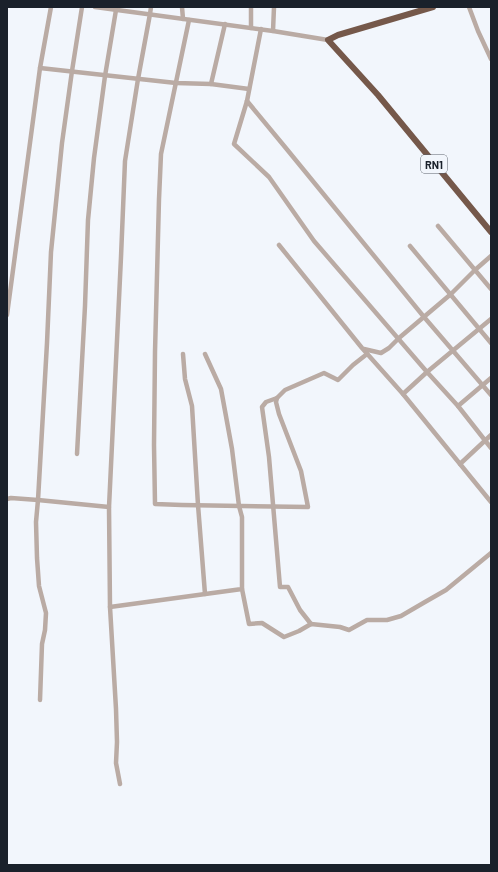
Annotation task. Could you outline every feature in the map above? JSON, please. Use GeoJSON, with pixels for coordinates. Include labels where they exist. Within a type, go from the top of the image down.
{"type":"FeatureCollection","features":[{"type":"Feature","properties":{"kind":"highway"},"geometry":{"type":"LineString","coordinates":[[328,40],[338,35],[433,7]]}},
{"type":"Feature","properties":{"kind":"highway","name":"RN1"},"geometry":{"type":"LineString","coordinates":[[328,40],[378,95],[491,232]]}},
{"type":"Feature","properties":{"kind":"street"},"geometry":{"type":"LineString","coordinates":[[7,315],[40,68],[51,7]]}},
{"type":"Feature","properties":{"kind":"street"},"geometry":{"type":"LineString","coordinates":[[40,700],[42,644],[46,613],[40,586],[37,558],[36,522],[47,351],[51,252],[62,143],[82,7]]}},
{"type":"Feature","properties":{"kind":"street"},"geometry":{"type":"LineString","coordinates":[[95,7],[262,29],[328,40]]}},
{"type":"Feature","properties":{"kind":"street"},"geometry":{"type":"LineString","coordinates":[[120,784],[116,763],[116,709],[110,607],[109,508],[125,161],[151,7]]}},
{"type":"Feature","properties":{"kind":"street"},"geometry":{"type":"LineString","coordinates":[[182,7],[183,19]]}},
{"type":"Feature","properties":{"kind":"street"},"geometry":{"type":"LineString","coordinates":[[251,7],[251,28]]}},
{"type":"Feature","properties":{"kind":"street"},"geometry":{"type":"LineString","coordinates":[[273,31],[274,7]]}},
{"type":"Feature","properties":{"kind":"street"},"geometry":{"type":"LineString","coordinates":[[469,7],[478,32],[490,56]]}},
{"type":"Feature","properties":{"kind":"street"},"geometry":{"type":"LineString","coordinates":[[77,454],[88,220],[94,158],[116,10]]}},
{"type":"Feature","properties":{"kind":"street"},"geometry":{"type":"LineString","coordinates":[[189,20],[161,154],[155,367],[155,504],[308,507],[301,471],[279,414],[276,402],[277,398]]}},
{"type":"Feature","properties":{"kind":"street"},"geometry":{"type":"LineString","coordinates":[[211,84],[225,24]]}},
{"type":"Feature","properties":{"kind":"street"},"geometry":{"type":"LineString","coordinates":[[262,29],[247,101],[234,144],[269,177],[314,241],[458,406],[491,448]]}},
{"type":"Feature","properties":{"kind":"street"},"geometry":{"type":"LineString","coordinates":[[40,68],[105,76],[176,83],[211,84],[249,89]]}},
{"type":"Feature","properties":{"kind":"street"},"geometry":{"type":"LineString","coordinates":[[247,101],[491,395]]}},
{"type":"Feature","properties":{"kind":"street"},"geometry":{"type":"LineString","coordinates":[[438,226],[491,289]]}},
{"type":"Feature","properties":{"kind":"street"},"geometry":{"type":"LineString","coordinates":[[279,245],[362,348],[403,394],[491,502]]}},
{"type":"Feature","properties":{"kind":"street"},"geometry":{"type":"LineString","coordinates":[[410,246],[491,343]]}},
{"type":"Feature","properties":{"kind":"street"},"geometry":{"type":"LineString","coordinates":[[362,348],[381,353],[389,348],[451,294],[491,256]]}},
{"type":"Feature","properties":{"kind":"street"},"geometry":{"type":"LineString","coordinates":[[403,394],[491,319]]}},
{"type":"Feature","properties":{"kind":"street"},"geometry":{"type":"LineString","coordinates":[[183,354],[185,379],[192,406],[205,594]]}},
{"type":"Feature","properties":{"kind":"street"},"geometry":{"type":"LineString","coordinates":[[205,354],[221,389],[232,449],[239,506],[242,517],[242,589],[249,624],[262,623],[284,637],[311,624],[340,627],[349,630],[367,620],[387,620],[402,616],[446,590],[491,553]]}},
{"type":"Feature","properties":{"kind":"street"},"geometry":{"type":"LineString","coordinates":[[311,624],[300,610],[288,587],[280,587],[274,506],[262,407],[266,402],[277,398],[285,390],[324,373],[338,380],[353,364],[367,354]]}},
{"type":"Feature","properties":{"kind":"street"},"geometry":{"type":"LineString","coordinates":[[458,406],[491,378]]}},
{"type":"Feature","properties":{"kind":"street"},"geometry":{"type":"LineString","coordinates":[[460,464],[491,435]]}},
{"type":"Feature","properties":{"kind":"street"},"geometry":{"type":"LineString","coordinates":[[7,499],[38,500],[109,508]]}},
{"type":"Feature","properties":{"kind":"street"},"geometry":{"type":"LineString","coordinates":[[110,607],[242,589]]}}]}
